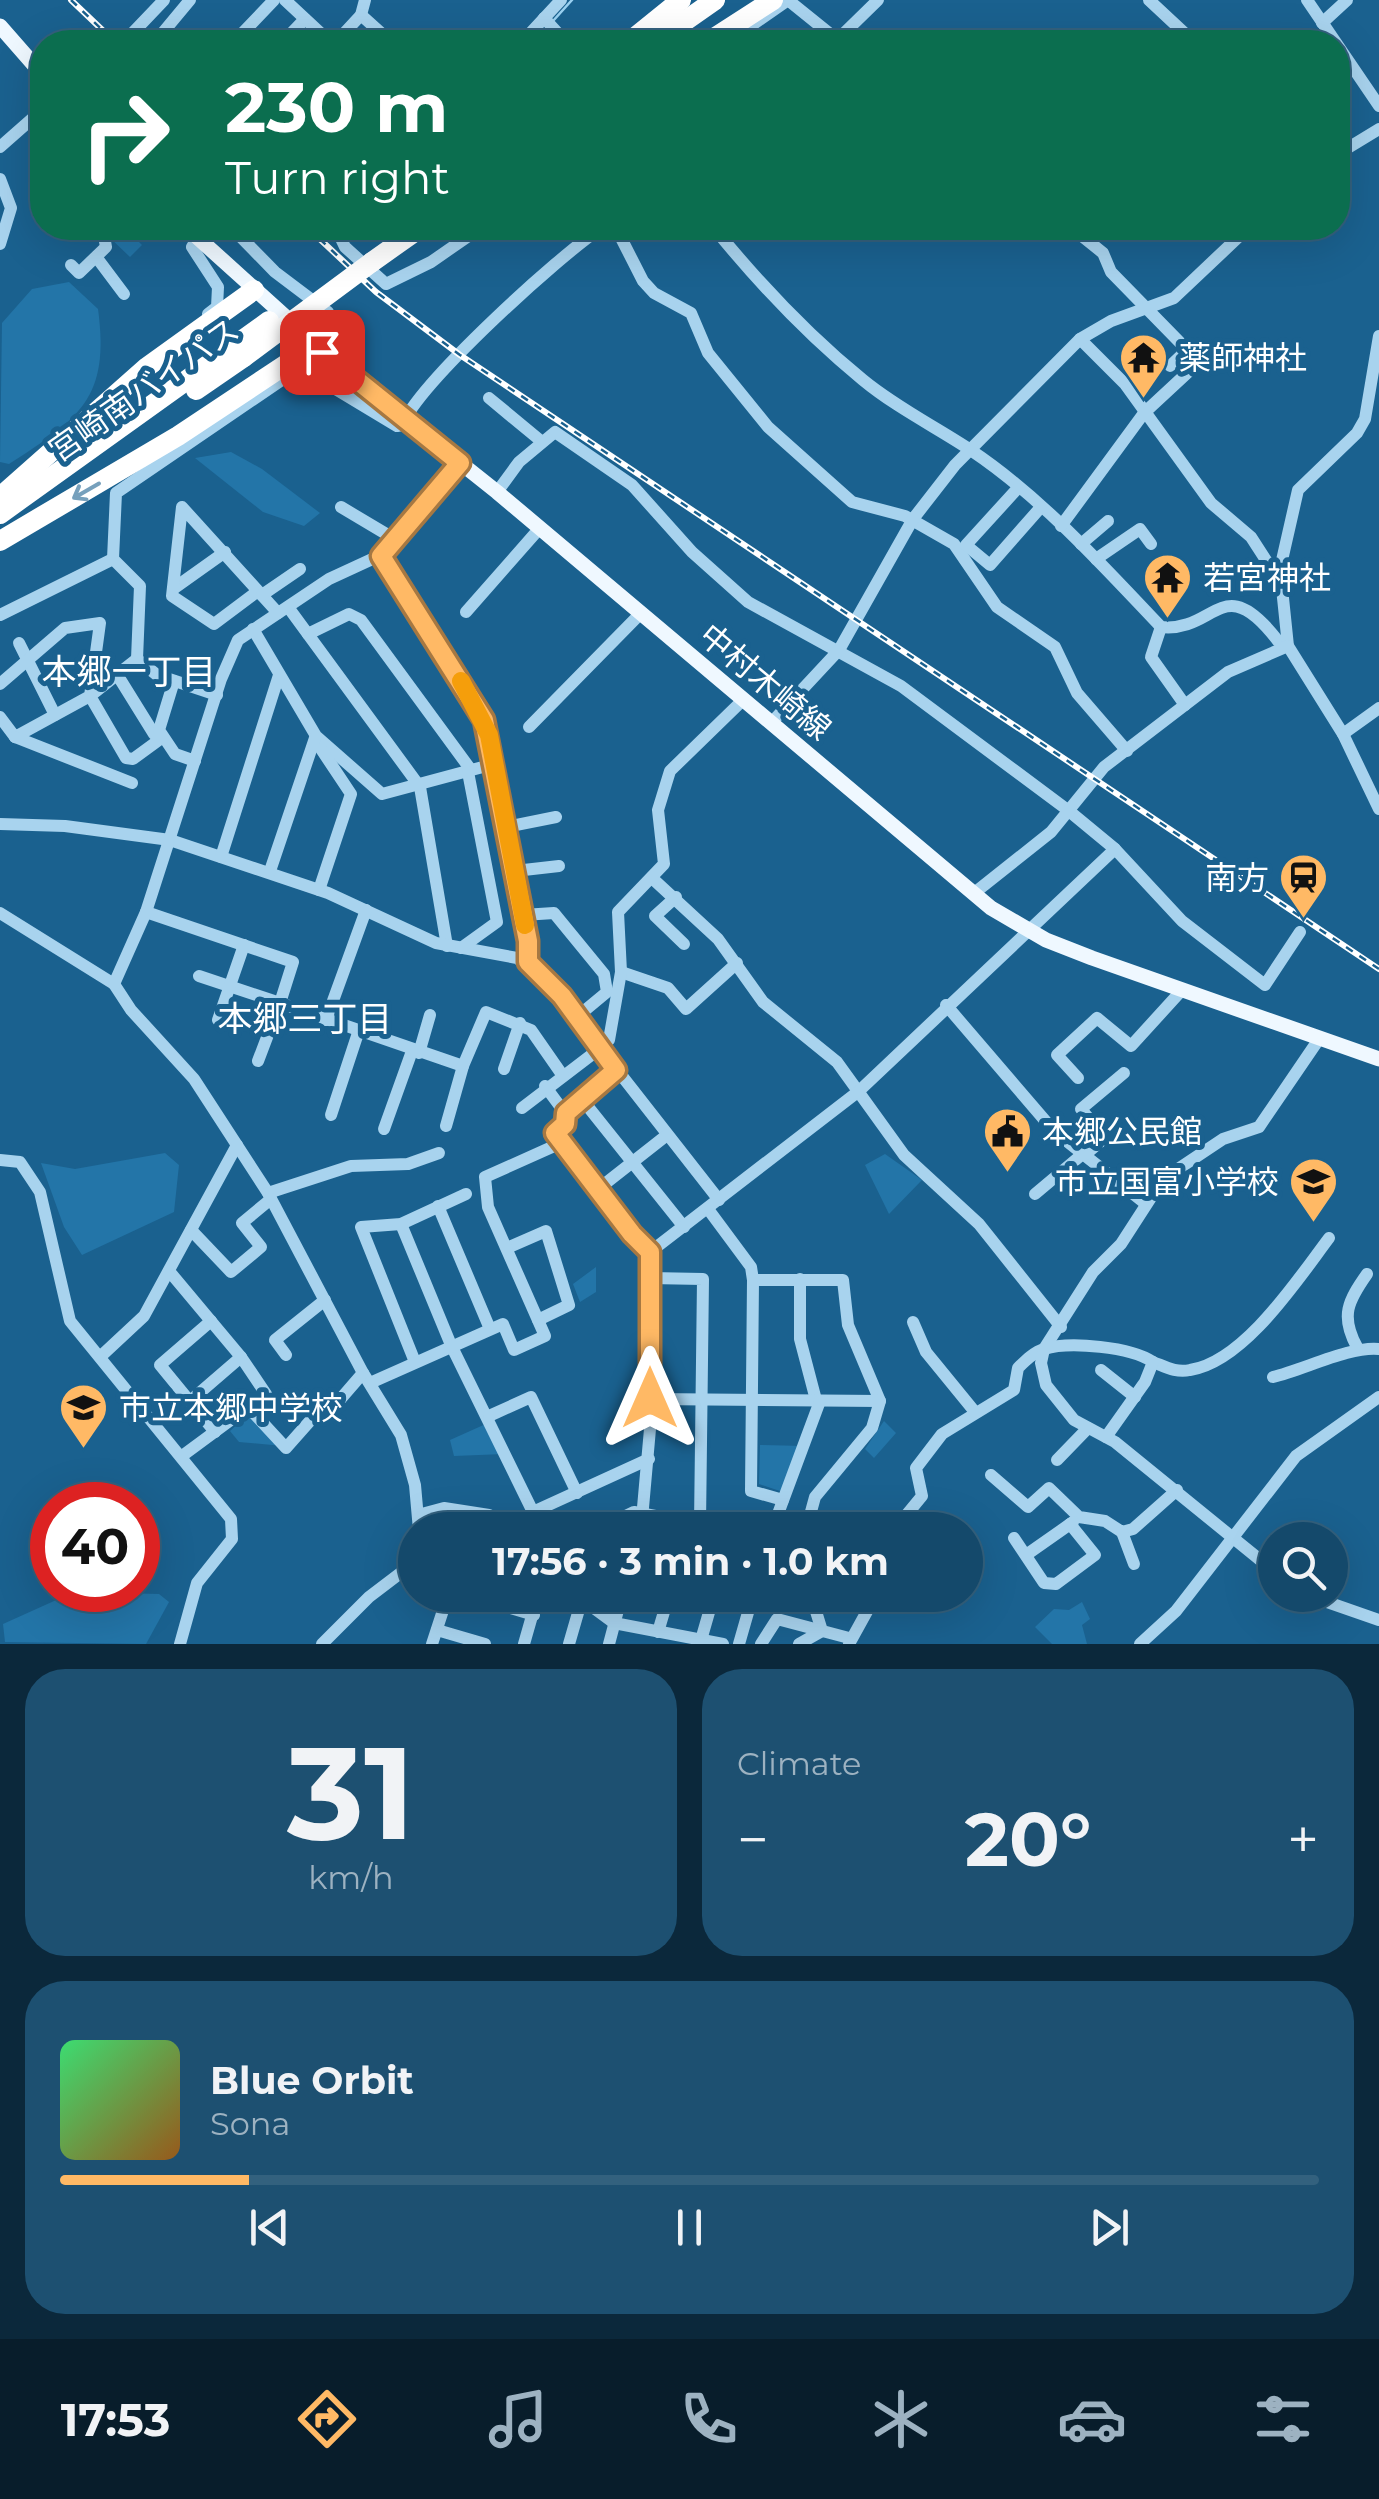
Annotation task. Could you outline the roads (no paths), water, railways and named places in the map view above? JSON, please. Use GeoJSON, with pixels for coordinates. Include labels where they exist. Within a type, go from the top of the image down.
{"type":"FeatureCollection","features":[{"type":"Feature","properties":{"kind":"highway"},"geometry":{"type":"LineString","coordinates":[[644,30],[680,0]]}},
{"type":"Feature","properties":{"kind":"highway"},"geometry":{"type":"LineString","coordinates":[[672,30],[714,0]]}},
{"type":"Feature","properties":{"kind":"highway"},"geometry":{"type":"LineString","coordinates":[[693,30],[735,0]]}},
{"type":"Feature","properties":{"kind":"highway"},"geometry":{"type":"LineString","coordinates":[[727,30],[773,0]]}},
{"type":"Feature","properties":{"kind":"highway","name":"宮崎南バイパス"},"geometry":{"type":"LineString","coordinates":[[0,530],[244,357],[386,240]]}},
{"type":"Feature","properties":{"kind":"highway","name":"宮崎南バイパス"},"geometry":{"type":"LineString","coordinates":[[0,514],[269,321],[399,240]]}},
{"type":"Feature","properties":{"kind":"highway"},"geometry":{"type":"LineString","coordinates":[[0,498],[147,367],[254,290]]}},
{"type":"Feature","properties":{"kind":"highway"},"geometry":{"type":"LineString","coordinates":[[0,541],[178,436],[286,364],[312,357],[350,376]]}},
{"type":"Feature","properties":{"kind":"main road"},"geometry":{"type":"LineString","coordinates":[[0,26],[30,60]]}},
{"type":"Feature","properties":{"kind":"main road","name":"中村木崎線"},"geometry":{"type":"LineString","coordinates":[[205,240],[294,328],[350,376],[496,492],[973,894],[1026,929],[1182,990],[1379,1059]]}},
{"type":"Feature","properties":{"kind":"street"},"geometry":{"type":"LineString","coordinates":[[136,30],[164,0]]}},
{"type":"Feature","properties":{"kind":"street"},"geometry":{"type":"LineString","coordinates":[[164,30],[190,0]]}},
{"type":"Feature","properties":{"kind":"street"},"geometry":{"type":"LineString","coordinates":[[245,30],[274,0]]}},
{"type":"Feature","properties":{"kind":"street"},"geometry":{"type":"LineString","coordinates":[[285,0],[318,30]]}},
{"type":"Feature","properties":{"kind":"street"},"geometry":{"type":"LineString","coordinates":[[349,0],[362,8],[380,30]]}},
{"type":"Feature","properties":{"kind":"street"},"geometry":{"type":"LineString","coordinates":[[533,30],[560,0]]}},
{"type":"Feature","properties":{"kind":"street"},"geometry":{"type":"LineString","coordinates":[[745,30],[788,0],[824,30]]}},
{"type":"Feature","properties":{"kind":"street"},"geometry":{"type":"LineString","coordinates":[[848,30],[878,0]]}},
{"type":"Feature","properties":{"kind":"street"},"geometry":{"type":"LineString","coordinates":[[1149,0],[1181,30]]}},
{"type":"Feature","properties":{"kind":"street"},"geometry":{"type":"LineString","coordinates":[[1307,0],[1327,30]]}},
{"type":"Feature","properties":{"kind":"street"},"geometry":{"type":"LineString","coordinates":[[1322,23],[1347,0]]}},
{"type":"Feature","properties":{"kind":"street"},"geometry":{"type":"LineString","coordinates":[[343,30],[362,8]]}},
{"type":"Feature","properties":{"kind":"street"},"geometry":{"type":"LineString","coordinates":[[544,18],[555,30]]}},
{"type":"Feature","properties":{"kind":"street"},"geometry":{"type":"LineString","coordinates":[[294,30],[305,19]]}},
{"type":"Feature","properties":{"kind":"street"},"geometry":{"type":"LineString","coordinates":[[1350,64],[1379,106]]}},
{"type":"Feature","properties":{"kind":"street"},"geometry":{"type":"LineString","coordinates":[[0,147],[30,121]]}},
{"type":"Feature","properties":{"kind":"street"},"geometry":{"type":"LineString","coordinates":[[1350,147],[1379,129]]}},
{"type":"Feature","properties":{"kind":"street"},"geometry":{"type":"LineString","coordinates":[[0,179],[11,208],[0,244]]}},
{"type":"Feature","properties":{"kind":"street"},"geometry":{"type":"LineString","coordinates":[[71,265],[79,273],[85,272],[107,240]]}},
{"type":"Feature","properties":{"kind":"street"},"geometry":{"type":"LineString","coordinates":[[136,368],[217,308],[218,286],[194,255],[195,240]]}},
{"type":"Feature","properties":{"kind":"street"},"geometry":{"type":"LineString","coordinates":[[244,240],[275,272],[328,312]]}},
{"type":"Feature","properties":{"kind":"street"},"geometry":{"type":"LineString","coordinates":[[341,240],[386,284],[431,262],[463,240]]}},
{"type":"Feature","properties":{"kind":"street"},"geometry":{"type":"LineString","coordinates":[[15,736],[90,696],[137,659],[140,586],[113,559],[116,493],[124,484],[295,371],[314,376],[397,426],[460,355],[588,240]]}},
{"type":"Feature","properties":{"kind":"street"},"geometry":{"type":"LineString","coordinates":[[622,240],[643,282],[654,293],[691,313],[708,352],[768,426],[852,502],[913,519],[990,565],[1041,508]]}},
{"type":"Feature","properties":{"kind":"street"},"geometry":{"type":"LineString","coordinates":[[725,240],[781,302],[862,380],[931,430],[972,451],[1081,544],[1161,627],[1173,628],[1214,609],[1240,606],[1256,611],[1278,640],[1288,644]]}},
{"type":"Feature","properties":{"kind":"street"},"geometry":{"type":"LineString","coordinates":[[1061,526],[1144,413],[1199,366],[1188,349],[1110,272],[1103,252],[1088,240]]}},
{"type":"Feature","properties":{"kind":"street"},"geometry":{"type":"LineString","coordinates":[[771,724],[839,650],[930,492],[1080,339],[1111,321],[1149,311],[1174,298],[1235,240]]}},
{"type":"Feature","properties":{"kind":"street"},"geometry":{"type":"LineString","coordinates":[[97,258],[124,294]]}},
{"type":"Feature","properties":{"kind":"street"},"geometry":{"type":"LineString","coordinates":[[286,364],[294,351],[294,328]]}},
{"type":"Feature","properties":{"kind":"street"},"geometry":{"type":"LineString","coordinates":[[1379,336],[1365,420],[1357,433],[1298,490],[1280,573],[1288,644],[1343,734],[1379,809]]}},
{"type":"Feature","properties":{"kind":"street"},"geometry":{"type":"LineString","coordinates":[[1080,339],[1125,384],[1178,452],[1211,504],[1251,537],[1273,570],[1280,573]]}},
{"type":"Feature","properties":{"kind":"street"},"geometry":{"type":"LineString","coordinates":[[1170,366],[1188,349]]}},
{"type":"Feature","properties":{"kind":"street"},"geometry":{"type":"LineString","coordinates":[[489,398],[541,441]]}},
{"type":"Feature","properties":{"kind":"street"},"geometry":{"type":"LineString","coordinates":[[496,492],[541,441],[555,432],[632,485],[692,552],[748,602],[901,686],[1070,811],[1116,848],[1182,920],[1265,985],[1300,932]]}},
{"type":"Feature","properties":{"kind":"street"},"geometry":{"type":"LineString","coordinates":[[114,984],[146,912],[238,640],[329,579],[381,556],[398,541],[460,463]]}},
{"type":"Feature","properties":{"kind":"street"},"geometry":{"type":"LineString","coordinates":[[963,548],[1017,489]]}},
{"type":"Feature","properties":{"kind":"street"},"geometry":{"type":"LineString","coordinates":[[342,507],[398,541]]}},
{"type":"Feature","properties":{"kind":"street"},"geometry":{"type":"LineString","coordinates":[[300,569],[260,593],[214,624],[172,596],[182,508],[260,593],[308,634],[420,787],[454,947]]}},
{"type":"Feature","properties":{"kind":"street"},"geometry":{"type":"LineString","coordinates":[[1081,544],[1108,521]]}},
{"type":"Feature","properties":{"kind":"street"},"geometry":{"type":"LineString","coordinates":[[1096,559],[1140,529],[1151,544]]}},
{"type":"Feature","properties":{"kind":"street"},"geometry":{"type":"LineString","coordinates":[[466,612],[539,530]]}},
{"type":"Feature","properties":{"kind":"street"},"geometry":{"type":"LineString","coordinates":[[963,548],[997,607],[1054,647],[1076,693],[1127,751]]}},
{"type":"Feature","properties":{"kind":"street"},"geometry":{"type":"LineString","coordinates":[[173,589],[225,552]]}},
{"type":"Feature","properties":{"kind":"street"},"geometry":{"type":"LineString","coordinates":[[381,556],[478,708],[494,764],[524,914],[528,962]]}},
{"type":"Feature","properties":{"kind":"street"},"geometry":{"type":"LineString","coordinates":[[0,615],[113,559]]}},
{"type":"Feature","properties":{"kind":"street"},"geometry":{"type":"LineString","coordinates":[[529,727],[641,613]]}},
{"type":"Feature","properties":{"kind":"street"},"geometry":{"type":"LineString","coordinates":[[308,634],[354,614],[470,771],[497,922],[454,947]]}},
{"type":"Feature","properties":{"kind":"street"},"geometry":{"type":"LineString","coordinates":[[0,684],[64,628],[100,622],[90,696],[126,758],[132,759],[157,737],[118,676]]}},
{"type":"Feature","properties":{"kind":"street"},"geometry":{"type":"LineString","coordinates":[[1161,627],[1151,657],[1184,705]]}},
{"type":"Feature","properties":{"kind":"street"},"geometry":{"type":"LineString","coordinates":[[253,629],[352,794],[318,890]]}},
{"type":"Feature","properties":{"kind":"street"},"geometry":{"type":"LineString","coordinates":[[19,643],[56,715]]}},
{"type":"Feature","properties":{"kind":"street"},"geometry":{"type":"LineString","coordinates":[[973,894],[1051,832],[1092,779],[1184,705],[1228,672],[1288,644]]}},
{"type":"Feature","properties":{"kind":"street"},"geometry":{"type":"LineString","coordinates":[[137,659],[157,675],[218,694]]}},
{"type":"Feature","properties":{"kind":"street"},"geometry":{"type":"LineString","coordinates":[[221,857],[279,675]]}},
{"type":"Feature","properties":{"kind":"street"},"geometry":{"type":"LineString","coordinates":[[174,680],[159,730],[175,754],[195,761]]}},
{"type":"Feature","properties":{"kind":"street"},"geometry":{"type":"LineString","coordinates":[[522,1108],[601,1047],[621,972],[618,912],[629,896],[653,879],[666,858],[658,810],[670,771],[743,700]]}},
{"type":"Feature","properties":{"kind":"street"},"geometry":{"type":"LineString","coordinates":[[1343,734],[1379,708]]}},
{"type":"Feature","properties":{"kind":"street"},"geometry":{"type":"LineString","coordinates":[[0,717],[15,736],[132,783]]}},
{"type":"Feature","properties":{"kind":"street"},"geometry":{"type":"LineString","coordinates":[[315,738],[382,794],[420,787],[494,764]]}},
{"type":"Feature","properties":{"kind":"street"},"geometry":{"type":"LineString","coordinates":[[270,872],[315,738]]}},
{"type":"Feature","properties":{"kind":"street"},"geometry":{"type":"LineString","coordinates":[[506,827],[556,817]]}},
{"type":"Feature","properties":{"kind":"street"},"geometry":{"type":"LineString","coordinates":[[0,824],[120,831],[170,840],[318,890],[454,947],[528,962],[578,1016],[668,1135],[751,1267],[751,1491],[783,1500]]}},
{"type":"Feature","properties":{"kind":"street"},"geometry":{"type":"LineString","coordinates":[[650,1252],[858,1091],[1116,848]]}},
{"type":"Feature","properties":{"kind":"street"},"geometry":{"type":"LineString","coordinates":[[515,871],[559,866]]}},
{"type":"Feature","properties":{"kind":"street"},"geometry":{"type":"LineString","coordinates":[[653,879],[676,897],[738,963],[763,1002],[811,1044],[825,1050],[904,1155],[980,1224],[1061,1327]]}},
{"type":"Feature","properties":{"kind":"street"},"geometry":{"type":"LineString","coordinates":[[676,897],[655,916],[684,944]]}},
{"type":"Feature","properties":{"kind":"street"},"geometry":{"type":"LineString","coordinates":[[326,1020],[366,910]]}},
{"type":"Feature","properties":{"kind":"street"},"geometry":{"type":"LineString","coordinates":[[0,912],[114,984],[131,1010],[194,1079],[269,1196],[406,1446],[417,1512]]}},
{"type":"Feature","properties":{"kind":"street"},"geometry":{"type":"LineString","coordinates":[[146,912],[293,962],[258,1061]]}},
{"type":"Feature","properties":{"kind":"street"},"geometry":{"type":"LineString","coordinates":[[524,914],[554,913],[604,974],[607,992],[578,1016]]}},
{"type":"Feature","properties":{"kind":"street"},"geometry":{"type":"LineString","coordinates":[[218,1020],[244,946]]}},
{"type":"Feature","properties":{"kind":"street"},"geometry":{"type":"LineString","coordinates":[[621,972],[668,988],[686,1009],[738,963]]}},
{"type":"Feature","properties":{"kind":"street"},"geometry":{"type":"LineString","coordinates":[[199,976],[463,1066]]}},
{"type":"Feature","properties":{"kind":"street"},"geometry":{"type":"LineString","coordinates":[[1078,1078],[1057,1054],[1097,1018],[1131,1046],[1182,990]]}},
{"type":"Feature","properties":{"kind":"street"},"geometry":{"type":"LineString","coordinates":[[946,1005],[1054,1131],[1146,1204]]}},
{"type":"Feature","properties":{"kind":"street"},"geometry":{"type":"LineString","coordinates":[[446,1126],[463,1066],[486,1012],[531,1030],[562,1076]]}},
{"type":"Feature","properties":{"kind":"street"},"geometry":{"type":"LineString","coordinates":[[384,1129],[430,1015]]}},
{"type":"Feature","properties":{"kind":"street"},"geometry":{"type":"LineString","coordinates":[[504,1069],[520,1023]]}},
{"type":"Feature","properties":{"kind":"street"},"geometry":{"type":"LineString","coordinates":[[331,1115],[359,1030]]}},
{"type":"Feature","properties":{"kind":"street"},"geometry":{"type":"LineString","coordinates":[[909,1512],[922,1496],[916,1468],[942,1434],[1014,1390],[1018,1368],[1044,1349],[1061,1327],[1092,1272],[1121,1244],[1162,1179],[1223,1139],[1259,1127],[1319,1038]]}},
{"type":"Feature","properties":{"kind":"street"},"geometry":{"type":"LineString","coordinates":[[616,1070],[566,1113],[565,1124],[555,1133],[650,1252],[646,1512]]}},
{"type":"Feature","properties":{"kind":"street"},"geometry":{"type":"LineString","coordinates":[[1035,1194],[1100,1142],[1101,1134],[1081,1109],[1124,1073]]}},
{"type":"Feature","properties":{"kind":"street"},"geometry":{"type":"LineString","coordinates":[[546,1086],[566,1113]]}},
{"type":"Feature","properties":{"kind":"street"},"geometry":{"type":"LineString","coordinates":[[581,1098],[684,1227]]}},
{"type":"Feature","properties":{"kind":"street"},"geometry":{"type":"LineString","coordinates":[[597,1190],[668,1135]]}},
{"type":"Feature","properties":{"kind":"street"},"geometry":{"type":"LineString","coordinates":[[250,1408],[286,1448],[325,1404],[331,1410],[366,1378],[415,1362],[503,1324],[514,1350],[544,1336],[488,1207],[485,1177],[561,1143]]}},
{"type":"Feature","properties":{"kind":"street"},"geometry":{"type":"LineString","coordinates":[[100,1357],[144,1316],[237,1145]]}},
{"type":"Feature","properties":{"kind":"street"},"geometry":{"type":"LineString","coordinates":[[192,1230],[231,1272],[261,1247],[242,1222],[269,1196],[351,1166],[408,1164],[439,1154]]}},
{"type":"Feature","properties":{"kind":"street"},"geometry":{"type":"LineString","coordinates":[[0,1160],[20,1162],[35,1181],[64,1309],[226,1509],[232,1529],[227,1550],[197,1583],[180,1644]]}},
{"type":"Feature","properties":{"kind":"street"},"geometry":{"type":"LineString","coordinates":[[415,1362],[361,1227],[401,1224],[466,1194]]}},
{"type":"Feature","properties":{"kind":"street"},"geometry":{"type":"LineString","coordinates":[[438,1206],[490,1329]]}},
{"type":"Feature","properties":{"kind":"street"},"geometry":{"type":"LineString","coordinates":[[401,1224],[451,1345],[533,1512],[648,1460]]}},
{"type":"Feature","properties":{"kind":"street"},"geometry":{"type":"LineString","coordinates":[[507,1248],[546,1231],[569,1304],[538,1320]]}},
{"type":"Feature","properties":{"kind":"street"},"geometry":{"type":"LineString","coordinates":[[1044,1349],[1104,1347],[1142,1355],[1176,1371],[1216,1362],[1276,1308],[1329,1238]]}},
{"type":"Feature","properties":{"kind":"street"},"geometry":{"type":"LineString","coordinates":[[169,1270],[241,1356],[266,1394],[182,1456]]}},
{"type":"Feature","properties":{"kind":"street"},"geometry":{"type":"LineString","coordinates":[[1357,1347],[1346,1326],[1347,1302],[1367,1274]]}},
{"type":"Feature","properties":{"kind":"street"},"geometry":{"type":"LineString","coordinates":[[650,1278],[703,1280],[704,1399],[693,1512]]}},
{"type":"Feature","properties":{"kind":"street"},"geometry":{"type":"LineString","coordinates":[[779,1512],[818,1400],[800,1339],[800,1279]]}},
{"type":"Feature","properties":{"kind":"street"},"geometry":{"type":"LineString","coordinates":[[754,1280],[843,1280],[848,1325],[880,1401],[872,1428],[815,1498],[811,1512]]}},
{"type":"Feature","properties":{"kind":"street"},"geometry":{"type":"LineString","coordinates":[[286,1355],[275,1340],[325,1300]]}},
{"type":"Feature","properties":{"kind":"street"},"geometry":{"type":"LineString","coordinates":[[211,1321],[160,1366],[216,1432]]}},
{"type":"Feature","properties":{"kind":"street"},"geometry":{"type":"LineString","coordinates":[[914,1322],[926,1352],[975,1412]]}},
{"type":"Feature","properties":{"kind":"street"},"geometry":{"type":"LineString","coordinates":[[1272,1377],[1318,1366],[1357,1347],[1379,1349]]}},
{"type":"Feature","properties":{"kind":"street"},"geometry":{"type":"LineString","coordinates":[[1044,1349],[1041,1363],[1046,1385],[1067,1413],[1177,1490],[1258,1558]]}},
{"type":"Feature","properties":{"kind":"street"},"geometry":{"type":"LineString","coordinates":[[190,1400],[241,1356]]}},
{"type":"Feature","properties":{"kind":"street"},"geometry":{"type":"LineString","coordinates":[[1106,1437],[1153,1362]]}},
{"type":"Feature","properties":{"kind":"street"},"geometry":{"type":"LineString","coordinates":[[1101,1370],[1134,1396]]}},
{"type":"Feature","properties":{"kind":"street"},"geometry":{"type":"LineString","coordinates":[[489,1416],[531,1397],[577,1493]]}},
{"type":"Feature","properties":{"kind":"street"},"geometry":{"type":"LineString","coordinates":[[1140,1644],[1176,1610],[1296,1456],[1379,1397]]}},
{"type":"Feature","properties":{"kind":"street"},"geometry":{"type":"LineString","coordinates":[[650,1398],[880,1401]]}},
{"type":"Feature","properties":{"kind":"street"},"geometry":{"type":"LineString","coordinates":[[1058,1460],[1088,1428]]}},
{"type":"Feature","properties":{"kind":"street"},"geometry":{"type":"LineString","coordinates":[[991,1475],[1028,1507],[1049,1488],[1095,1554],[1056,1584],[1044,1583],[1014,1538]]}},
{"type":"Feature","properties":{"kind":"street"},"geometry":{"type":"LineString","coordinates":[[1122,1532],[1132,1529],[1177,1490]]}},
{"type":"Feature","properties":{"kind":"street"},"geometry":{"type":"LineString","coordinates":[[437,1512],[444,1508],[474,1512]]}},
{"type":"Feature","properties":{"kind":"street"},"geometry":{"type":"LineString","coordinates":[[1026,1555],[1074,1520],[1105,1520],[1122,1532],[1134,1564]]}},
{"type":"Feature","properties":{"kind":"street"},"geometry":{"type":"LineString","coordinates":[[322,1644],[369,1597],[398,1575]]}},
{"type":"Feature","properties":{"kind":"street"},"geometry":{"type":"LineString","coordinates":[[1348,1609],[1379,1620]]}},
{"type":"Feature","properties":{"kind":"street"},"geometry":{"type":"LineString","coordinates":[[443,1612],[435,1637],[486,1644]]}},
{"type":"Feature","properties":{"kind":"street"},"geometry":{"type":"LineString","coordinates":[[524,1612],[534,1615]]}},
{"type":"Feature","properties":{"kind":"street"},"geometry":{"type":"LineString","coordinates":[[524,1644],[535,1612]]}},
{"type":"Feature","properties":{"kind":"street"},"geometry":{"type":"LineString","coordinates":[[569,1644],[576,1612]]}},
{"type":"Feature","properties":{"kind":"street"},"geometry":{"type":"LineString","coordinates":[[599,1612],[614,1623],[724,1644]]}},
{"type":"Feature","properties":{"kind":"street"},"geometry":{"type":"LineString","coordinates":[[609,1644],[617,1612]]}},
{"type":"Feature","properties":{"kind":"street"},"geometry":{"type":"LineString","coordinates":[[658,1632],[663,1612]]}},
{"type":"Feature","properties":{"kind":"street"},"geometry":{"type":"LineString","coordinates":[[705,1642],[711,1612]]}},
{"type":"Feature","properties":{"kind":"street"},"geometry":{"type":"LineString","coordinates":[[739,1644],[748,1612]]}},
{"type":"Feature","properties":{"kind":"street"},"geometry":{"type":"LineString","coordinates":[[816,1612],[822,1631]]}},
{"type":"Feature","properties":{"kind":"street"},"geometry":{"type":"LineString","coordinates":[[761,1644],[777,1619],[850,1641],[869,1612]]}},
{"type":"Feature","properties":{"kind":"street"},"geometry":{"type":"LineString","coordinates":[[799,1644],[822,1631]]}},
{"type":"Feature","properties":{"kind":"waterway"},"geometry":{"type":"LineString","coordinates":[[553,21],[572,0]]}},
{"type":"Feature","properties":{"kind":"waterway"},"geometry":{"type":"LineString","coordinates":[[545,30],[548,27]]}},
{"type":"Feature","properties":{"kind":"railway"},"geometry":{"type":"LineString","coordinates":[[71,0],[102,30]]}},
{"type":"Feature","properties":{"kind":"railway"},"geometry":{"type":"LineString","coordinates":[[321,240],[376,292],[460,355],[1379,969]]}},
{"type":"Feature","properties":{"kind":"place","name":"薬師神社"},"geometry":{"type":"Point","coordinates":[1144,400]}},
{"type":"Feature","properties":{"kind":"place","name":"若宮神社"},"geometry":{"type":"Point","coordinates":[1168,620]}},
{"type":"Feature","properties":{"kind":"place","name":"南方"},"geometry":{"type":"Point","coordinates":[1304,920]}},
{"type":"Feature","properties":{"kind":"place","name":"本郷公民館"},"geometry":{"type":"Point","coordinates":[1007,1174]}},
{"type":"Feature","properties":{"kind":"place","name":"市立国富小学校"},"geometry":{"type":"Point","coordinates":[1314,1224]}},
{"type":"Feature","properties":{"kind":"place","name":"市立本郷中学校"},"geometry":{"type":"Point","coordinates":[84,1450]}},
{"type":"Feature","properties":{"kind":"district","name":"本郷一丁目"},"geometry":{"type":"Point","coordinates":[129,672]}},
{"type":"Feature","properties":{"kind":"district","name":"本郷三丁目"},"geometry":{"type":"Point","coordinates":[305,1019]}}]}
